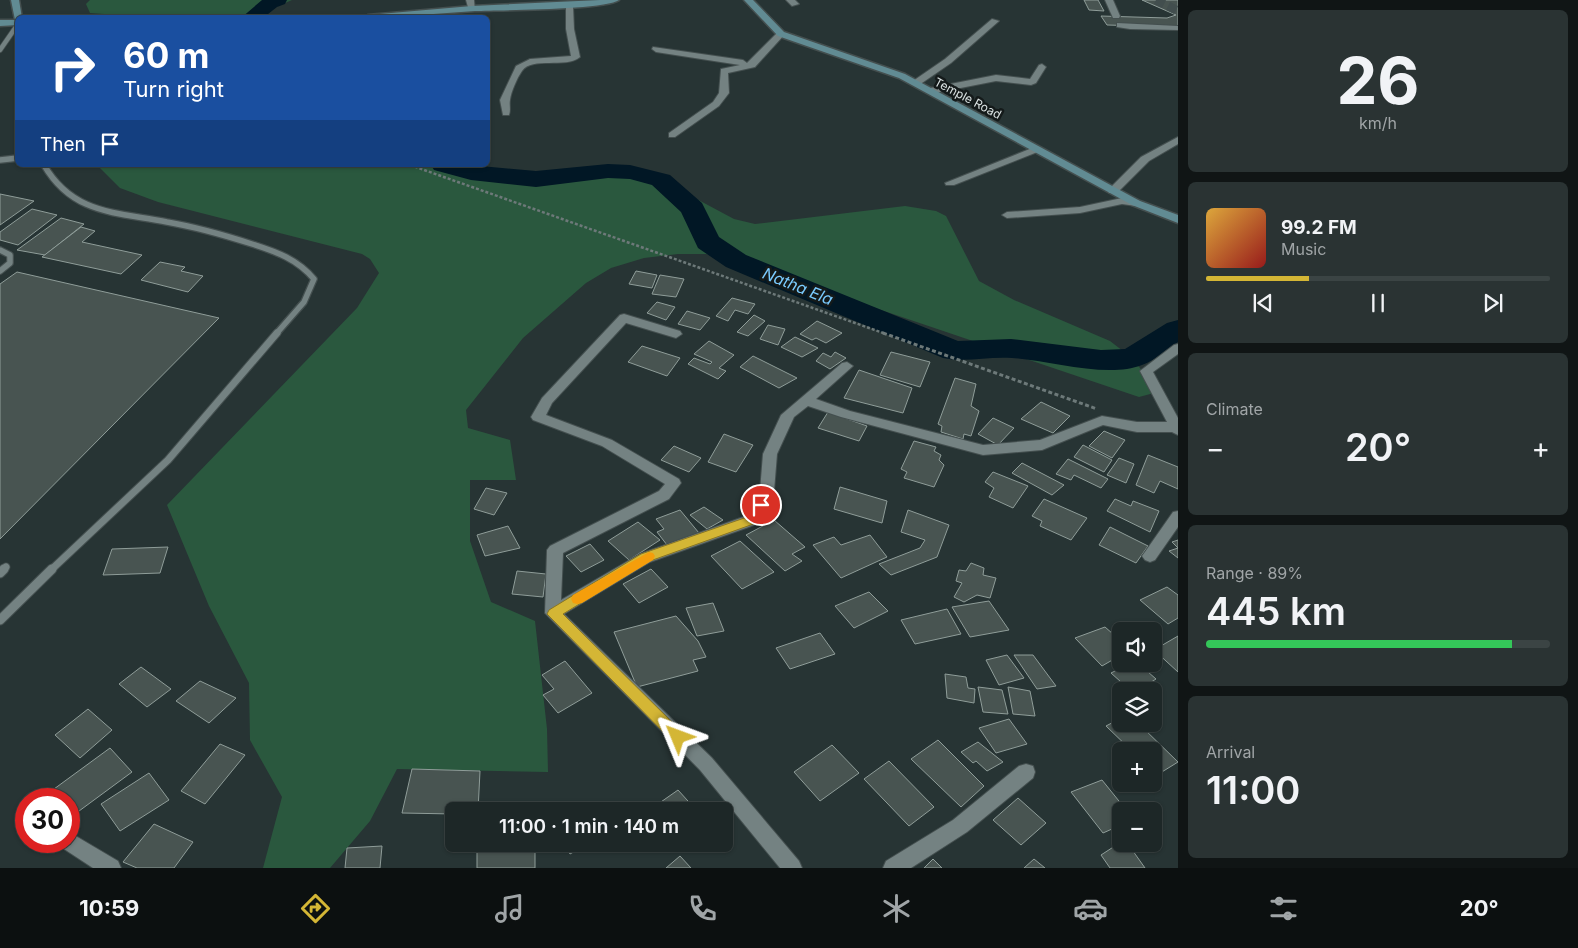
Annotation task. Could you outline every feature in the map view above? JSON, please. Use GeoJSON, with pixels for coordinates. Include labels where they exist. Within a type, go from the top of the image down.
{"type":"FeatureCollection","features":[{"type":"Feature","properties":{"kind":"street"},"geometry":{"type":"LineString","coordinates":[[15,0],[18,15]]}},
{"type":"Feature","properties":{"kind":"street"},"geometry":{"type":"LineString","coordinates":[[390,15],[471,4],[569,6],[615,0]]}},
{"type":"Feature","properties":{"kind":"street","name":"Temple Road"},"geometry":{"type":"LineString","coordinates":[[748,0],[781,34],[902,76],[1136,203],[1178,219]]}},
{"type":"Feature","properties":{"kind":"street"},"geometry":{"type":"LineString","coordinates":[[1109,0],[1116,16]]}},
{"type":"Feature","properties":{"kind":"street"},"geometry":{"type":"LineString","coordinates":[[506,113],[505,100],[519,68],[530,62],[568,60],[576,57],[570,29],[569,6]]}},
{"type":"Feature","properties":{"kind":"street"},"geometry":{"type":"LineString","coordinates":[[916,84],[948,61],[995,21]]}},
{"type":"Feature","properties":{"kind":"street"},"geometry":{"type":"LineString","coordinates":[[0,23],[15,23]]}},
{"type":"Feature","properties":{"kind":"street"},"geometry":{"type":"LineString","coordinates":[[1120,26],[1178,28]]}},
{"type":"Feature","properties":{"kind":"street"},"geometry":{"type":"LineString","coordinates":[[672,135],[716,104],[724,93],[724,71],[752,64],[781,34]]}},
{"type":"Feature","properties":{"kind":"street"},"geometry":{"type":"LineString","coordinates":[[656,49],[752,64]]}},
{"type":"Feature","properties":{"kind":"street"},"geometry":{"type":"LineString","coordinates":[[930,91],[999,78],[1031,82],[1034,81],[1042,67]]}},
{"type":"Feature","properties":{"kind":"street"},"geometry":{"type":"LineString","coordinates":[[1113,190],[1145,159],[1178,140]]}},
{"type":"Feature","properties":{"kind":"street"},"geometry":{"type":"LineString","coordinates":[[950,183],[1037,149]]}},
{"type":"Feature","properties":{"kind":"street"},"geometry":{"type":"LineString","coordinates":[[1007,215],[1080,210],[1122,202],[1136,203]]}},
{"type":"Feature","properties":{"kind":"street"},"geometry":{"type":"LineString","coordinates":[[676,334],[624,318],[547,402],[538,417],[607,443],[674,483],[664,495],[555,550],[553,614],[706,764],[792,868]]}},
{"type":"Feature","properties":{"kind":"street"},"geometry":{"type":"LineString","coordinates":[[805,400],[846,414],[982,450],[1042,445],[1102,420],[1137,427],[1177,428],[1146,371],[1178,348]]}},
{"type":"Feature","properties":{"kind":"street"},"geometry":{"type":"LineString","coordinates":[[553,614],[645,558],[755,519],[767,491],[770,454],[788,415],[847,366]]}},
{"type":"Feature","properties":{"kind":"street"},"geometry":{"type":"LineString","coordinates":[[1150,556],[1178,516]]}},
{"type":"Feature","properties":{"kind":"street"},"geometry":{"type":"LineString","coordinates":[[893,868],[960,826],[1026,772]]}},
{"type":"Feature","properties":{"kind":"street"},"geometry":{"type":"LineString","coordinates":[[80,849],[111,868]]}},
{"type":"Feature","properties":{"kind":"lane"},"geometry":{"type":"LineString","coordinates":[[0,50],[15,28]]}},
{"type":"Feature","properties":{"kind":"lane"},"geometry":{"type":"LineString","coordinates":[[0,160],[15,158]]}},
{"type":"Feature","properties":{"kind":"lane"},"geometry":{"type":"LineString","coordinates":[[0,620],[89,533],[168,460],[304,302],[314,279],[304,265],[280,252],[231,237],[101,210],[80,202],[49,174],[45,167]]}},
{"type":"Feature","properties":{"kind":"lane"},"geometry":{"type":"LineString","coordinates":[[0,250],[10,254],[10,263],[0,271]]}},
{"type":"Feature","properties":{"kind":"path"},"geometry":{"type":"LineString","coordinates":[[416,167],[1104,412]]}},
{"type":"Feature","properties":{"kind":"green space"},"geometry":{"type":"Polygon","coordinates":[[[90,0],[292,0],[258,15],[117,15],[90,13],[86,4],[90,0]]]}},
{"type":"Feature","properties":{"kind":"green space"},"geometry":{"type":"Polygon","coordinates":[[[99,167],[467,167],[490,173],[536,179],[594,172],[630,172],[661,180],[734,219],[755,224],[905,206],[936,211],[946,216],[979,281],[1014,300],[1110,341],[1132,358],[1155,387],[1154,393],[1139,397],[736,261],[706,254],[678,254],[644,258],[611,268],[586,283],[523,338],[466,410],[468,428],[510,440],[516,480],[470,480],[470,541],[491,602],[535,621],[547,729],[548,772],[397,769],[370,821],[330,868],[263,868],[282,797],[250,740],[249,683],[209,606],[167,505],[357,308],[379,273],[370,259],[362,254],[158,202],[120,188],[99,167]]]}},
{"type":"Feature","properties":{"kind":"building"},"geometry":{"type":"Polygon","coordinates":[[[1084,0],[1098,0],[1104,11],[1089,10],[1084,0]]]}},
{"type":"Feature","properties":{"kind":"building"},"geometry":{"type":"Polygon","coordinates":[[[1142,0],[1178,0],[1178,27],[1107,25],[1101,16],[1167,18],[1176,15],[1142,0]]]}},
{"type":"Feature","properties":{"kind":"building"},"geometry":{"type":"Polygon","coordinates":[[[0,194],[34,201],[0,225],[0,194]]]}},
{"type":"Feature","properties":{"kind":"building"},"geometry":{"type":"Polygon","coordinates":[[[32,209],[57,215],[18,245],[0,240],[0,232],[32,209]]]}},
{"type":"Feature","properties":{"kind":"building"},"geometry":{"type":"Polygon","coordinates":[[[61,218],[84,224],[45,255],[17,250],[61,218]]]}},
{"type":"Feature","properties":{"kind":"building"},"geometry":{"type":"Polygon","coordinates":[[[81,227],[95,231],[82,242],[142,255],[121,274],[42,257],[81,227]]]}},
{"type":"Feature","properties":{"kind":"building"},"geometry":{"type":"Polygon","coordinates":[[[160,262],[185,267],[181,271],[203,276],[188,292],[141,280],[160,262]]]}},
{"type":"Feature","properties":{"kind":"building"},"geometry":{"type":"Polygon","coordinates":[[[636,271],[657,275],[652,288],[629,284],[636,271]]]}},
{"type":"Feature","properties":{"kind":"building"},"geometry":{"type":"Polygon","coordinates":[[[17,272],[219,318],[0,539],[0,284],[17,272]]]}},
{"type":"Feature","properties":{"kind":"building"},"geometry":{"type":"Polygon","coordinates":[[[660,275],[684,279],[676,297],[652,294],[660,275]]]}},
{"type":"Feature","properties":{"kind":"building"},"geometry":{"type":"Polygon","coordinates":[[[732,298],[755,304],[748,314],[735,310],[728,321],[716,316],[732,298]]]}},
{"type":"Feature","properties":{"kind":"building"},"geometry":{"type":"Polygon","coordinates":[[[657,302],[675,307],[666,320],[647,313],[657,302]]]}},
{"type":"Feature","properties":{"kind":"building"},"geometry":{"type":"Polygon","coordinates":[[[687,311],[710,318],[700,330],[678,324],[687,311]]]}},
{"type":"Feature","properties":{"kind":"building"},"geometry":{"type":"Polygon","coordinates":[[[754,315],[765,321],[748,336],[737,332],[754,315]]]}},
{"type":"Feature","properties":{"kind":"building"},"geometry":{"type":"Polygon","coordinates":[[[817,321],[842,333],[826,343],[816,338],[812,340],[800,334],[817,321]]]}},
{"type":"Feature","properties":{"kind":"building"},"geometry":{"type":"Polygon","coordinates":[[[768,325],[785,329],[778,345],[760,339],[768,325]]]}},
{"type":"Feature","properties":{"kind":"building"},"geometry":{"type":"Polygon","coordinates":[[[795,337],[818,348],[802,357],[781,347],[795,337]]]}},
{"type":"Feature","properties":{"kind":"building"},"geometry":{"type":"Polygon","coordinates":[[[709,341],[734,355],[719,368],[726,371],[718,379],[688,364],[694,358],[710,364],[712,362],[694,354],[709,341]]]}},
{"type":"Feature","properties":{"kind":"building"},"geometry":{"type":"Polygon","coordinates":[[[642,346],[680,358],[667,376],[628,362],[642,346]]]}},
{"type":"Feature","properties":{"kind":"building"},"geometry":{"type":"Polygon","coordinates":[[[835,352],[846,358],[830,369],[816,361],[823,353],[831,357],[835,352]]]}},
{"type":"Feature","properties":{"kind":"building"},"geometry":{"type":"Polygon","coordinates":[[[891,352],[930,362],[920,387],[880,375],[891,352]]]}},
{"type":"Feature","properties":{"kind":"building"},"geometry":{"type":"Polygon","coordinates":[[[753,356],[797,378],[779,388],[740,367],[753,356]]]}},
{"type":"Feature","properties":{"kind":"building"},"geometry":{"type":"Polygon","coordinates":[[[859,370],[912,388],[903,413],[844,398],[859,370]]]}},
{"type":"Feature","properties":{"kind":"building"},"geometry":{"type":"Polygon","coordinates":[[[955,378],[976,384],[971,406],[979,411],[971,436],[964,434],[963,439],[941,432],[942,426],[938,424],[955,378]]]}},
{"type":"Feature","properties":{"kind":"building"},"geometry":{"type":"Polygon","coordinates":[[[1041,402],[1070,416],[1053,433],[1021,419],[1041,402]]]}},
{"type":"Feature","properties":{"kind":"building"},"geometry":{"type":"Polygon","coordinates":[[[828,412],[867,426],[859,441],[818,428],[828,412]]]}},
{"type":"Feature","properties":{"kind":"building"},"geometry":{"type":"Polygon","coordinates":[[[993,418],[1014,428],[998,445],[978,434],[993,418]]]}},
{"type":"Feature","properties":{"kind":"building"},"geometry":{"type":"Polygon","coordinates":[[[1104,431],[1125,440],[1112,458],[1089,446],[1104,431]]]}},
{"type":"Feature","properties":{"kind":"building"},"geometry":{"type":"Polygon","coordinates":[[[724,434],[753,445],[736,472],[708,462],[724,434]]]}},
{"type":"Feature","properties":{"kind":"building"},"geometry":{"type":"Polygon","coordinates":[[[914,441],[936,447],[934,451],[941,455],[939,460],[944,465],[934,487],[904,478],[907,472],[901,469],[914,441]]]}},
{"type":"Feature","properties":{"kind":"building"},"geometry":{"type":"Polygon","coordinates":[[[1083,445],[1112,460],[1104,472],[1074,457],[1083,445]]]}},
{"type":"Feature","properties":{"kind":"building"},"geometry":{"type":"Polygon","coordinates":[[[674,446],[701,458],[689,472],[661,460],[674,446]]]}},
{"type":"Feature","properties":{"kind":"building"},"geometry":{"type":"Polygon","coordinates":[[[1148,455],[1178,467],[1178,489],[1160,481],[1154,493],[1136,485],[1148,455]]]}},
{"type":"Feature","properties":{"kind":"building"},"geometry":{"type":"Polygon","coordinates":[[[1119,458],[1134,464],[1126,483],[1107,475],[1119,458]]]}},
{"type":"Feature","properties":{"kind":"building"},"geometry":{"type":"Polygon","coordinates":[[[1068,459],[1108,479],[1101,488],[1074,475],[1071,480],[1056,474],[1068,459]]]}},
{"type":"Feature","properties":{"kind":"building"},"geometry":{"type":"Polygon","coordinates":[[[1022,463],[1064,485],[1052,495],[1012,473],[1022,463]]]}},
{"type":"Feature","properties":{"kind":"building"},"geometry":{"type":"Polygon","coordinates":[[[993,472],[1028,486],[1013,508],[989,497],[994,488],[985,482],[993,472]]]}},
{"type":"Feature","properties":{"kind":"building"},"geometry":{"type":"Polygon","coordinates":[[[840,487],[887,501],[882,523],[834,509],[840,487]]]}},
{"type":"Feature","properties":{"kind":"building"},"geometry":{"type":"Polygon","coordinates":[[[486,488],[507,493],[494,515],[474,509],[486,488]]]}},
{"type":"Feature","properties":{"kind":"building"},"geometry":{"type":"Polygon","coordinates":[[[1044,499],[1087,518],[1071,540],[1040,526],[1042,521],[1032,516],[1044,499]]]}},
{"type":"Feature","properties":{"kind":"building"},"geometry":{"type":"Polygon","coordinates":[[[1115,499],[1131,506],[1133,501],[1159,511],[1150,532],[1107,511],[1115,499]]]}},
{"type":"Feature","properties":{"kind":"building"},"geometry":{"type":"Polygon","coordinates":[[[704,507],[723,520],[707,529],[690,515],[704,507]]]}},
{"type":"Feature","properties":{"kind":"building"},"geometry":{"type":"Polygon","coordinates":[[[680,510],[699,533],[667,545],[657,532],[664,529],[656,519],[680,510]]]}},
{"type":"Feature","properties":{"kind":"building"},"geometry":{"type":"Polygon","coordinates":[[[908,510],[949,525],[937,557],[891,575],[879,564],[920,548],[925,540],[901,532],[908,510]]]}},
{"type":"Feature","properties":{"kind":"building"},"geometry":{"type":"Polygon","coordinates":[[[774,520],[805,547],[792,554],[802,561],[785,571],[746,535],[774,520]]]}},
{"type":"Feature","properties":{"kind":"building"},"geometry":{"type":"Polygon","coordinates":[[[638,522],[660,540],[629,560],[608,541],[638,522]]]}},
{"type":"Feature","properties":{"kind":"building"},"geometry":{"type":"Polygon","coordinates":[[[508,526],[520,548],[485,556],[477,535],[508,526]]]}},
{"type":"Feature","properties":{"kind":"building"},"geometry":{"type":"Polygon","coordinates":[[[1110,527],[1148,546],[1136,563],[1099,545],[1110,527]]]}},
{"type":"Feature","properties":{"kind":"building"},"geometry":{"type":"Polygon","coordinates":[[[870,535],[887,557],[841,578],[813,545],[834,537],[841,545],[870,535]]]}},
{"type":"Feature","properties":{"kind":"building"},"geometry":{"type":"Polygon","coordinates":[[[1178,540],[1178,548],[1172,542],[1178,540]]]}},
{"type":"Feature","properties":{"kind":"building"},"geometry":{"type":"Polygon","coordinates":[[[740,541],[774,572],[742,589],[711,556],[740,541]]]}},
{"type":"Feature","properties":{"kind":"building"},"geometry":{"type":"Polygon","coordinates":[[[590,544],[604,560],[581,572],[566,556],[590,544]]]}},
{"type":"Feature","properties":{"kind":"building"},"geometry":{"type":"Polygon","coordinates":[[[168,547],[160,573],[103,575],[112,549],[168,547]]]}},
{"type":"Feature","properties":{"kind":"building"},"geometry":{"type":"Polygon","coordinates":[[[1178,548],[1178,558],[1169,551],[1178,548]]]}},
{"type":"Feature","properties":{"kind":"building"},"geometry":{"type":"Polygon","coordinates":[[[971,563],[984,568],[983,575],[996,578],[990,598],[977,595],[964,602],[954,597],[962,583],[956,581],[959,570],[966,571],[971,563]]]}},
{"type":"Feature","properties":{"kind":"building"},"geometry":{"type":"Polygon","coordinates":[[[651,569],[668,587],[639,603],[623,584],[651,569]]]}},
{"type":"Feature","properties":{"kind":"building"},"geometry":{"type":"Polygon","coordinates":[[[517,571],[546,574],[543,597],[512,594],[517,571]]]}},
{"type":"Feature","properties":{"kind":"building"},"geometry":{"type":"Polygon","coordinates":[[[1167,587],[1178,595],[1178,618],[1168,624],[1140,600],[1167,587]]]}},
{"type":"Feature","properties":{"kind":"building"},"geometry":{"type":"Polygon","coordinates":[[[869,592],[888,611],[854,628],[835,606],[869,592]]]}},
{"type":"Feature","properties":{"kind":"building"},"geometry":{"type":"Polygon","coordinates":[[[989,601],[1009,630],[970,637],[952,607],[989,601]]]}},
{"type":"Feature","properties":{"kind":"building"},"geometry":{"type":"Polygon","coordinates":[[[713,603],[724,631],[697,636],[686,608],[713,603]]]}},
{"type":"Feature","properties":{"kind":"building"},"geometry":{"type":"Polygon","coordinates":[[[947,609],[961,634],[915,644],[901,620],[947,609]]]}},
{"type":"Feature","properties":{"kind":"building"},"geometry":{"type":"Polygon","coordinates":[[[676,616],[698,641],[706,657],[693,660],[698,671],[637,687],[614,632],[676,616]]]}},
{"type":"Feature","properties":{"kind":"building"},"geometry":{"type":"Polygon","coordinates":[[[1105,627],[1112,633],[1112,660],[1102,666],[1075,638],[1105,627]]]}},
{"type":"Feature","properties":{"kind":"building"},"geometry":{"type":"Polygon","coordinates":[[[820,633],[835,654],[790,669],[776,648],[820,633]]]}},
{"type":"Feature","properties":{"kind":"building"},"geometry":{"type":"Polygon","coordinates":[[[1178,636],[1178,672],[1162,657],[1162,645],[1178,636]]]}},
{"type":"Feature","properties":{"kind":"building"},"geometry":{"type":"Polygon","coordinates":[[[1007,655],[1024,678],[999,685],[986,660],[1007,655]]]}},
{"type":"Feature","properties":{"kind":"building"},"geometry":{"type":"Polygon","coordinates":[[[1014,655],[1033,655],[1056,686],[1037,689],[1014,655]]]}},
{"type":"Feature","properties":{"kind":"building"},"geometry":{"type":"Polygon","coordinates":[[[565,661],[592,693],[558,713],[543,695],[554,689],[542,675],[565,661]]]}},
{"type":"Feature","properties":{"kind":"building"},"geometry":{"type":"Polygon","coordinates":[[[141,667],[171,689],[147,707],[119,684],[141,667]]]}},
{"type":"Feature","properties":{"kind":"building"},"geometry":{"type":"Polygon","coordinates":[[[1148,672],[1156,679],[1151,682],[1121,682],[1111,673],[1148,672]]]}},
{"type":"Feature","properties":{"kind":"building"},"geometry":{"type":"Polygon","coordinates":[[[945,674],[966,677],[968,688],[975,689],[974,703],[947,698],[945,674]]]}},
{"type":"Feature","properties":{"kind":"building"},"geometry":{"type":"Polygon","coordinates":[[[200,681],[236,698],[209,723],[176,701],[200,681]]]}},
{"type":"Feature","properties":{"kind":"building"},"geometry":{"type":"Polygon","coordinates":[[[978,687],[1002,690],[1008,714],[983,712],[978,687]]]}},
{"type":"Feature","properties":{"kind":"building"},"geometry":{"type":"Polygon","coordinates":[[[1008,687],[1030,691],[1035,716],[1013,714],[1008,687]]]}},
{"type":"Feature","properties":{"kind":"building"},"geometry":{"type":"Polygon","coordinates":[[[88,709],[112,730],[80,758],[55,735],[88,709]]]}},
{"type":"Feature","properties":{"kind":"building"},"geometry":{"type":"Polygon","coordinates":[[[1009,719],[1027,744],[996,753],[979,728],[1009,719]]]}},
{"type":"Feature","properties":{"kind":"building"},"geometry":{"type":"Polygon","coordinates":[[[1112,723],[1112,732],[1106,726],[1112,723]]]}},
{"type":"Feature","properties":{"kind":"building"},"geometry":{"type":"Polygon","coordinates":[[[1112,732],[1147,732],[1157,742],[1123,742],[1112,732]]]}},
{"type":"Feature","properties":{"kind":"building"},"geometry":{"type":"Polygon","coordinates":[[[938,740],[984,786],[961,807],[911,759],[938,740]]]}},
{"type":"Feature","properties":{"kind":"building"},"geometry":{"type":"Polygon","coordinates":[[[978,742],[1003,762],[987,771],[976,761],[973,763],[961,752],[978,742]]]}},
{"type":"Feature","properties":{"kind":"building"},"geometry":{"type":"Polygon","coordinates":[[[220,744],[245,755],[205,804],[181,791],[220,744]]]}},
{"type":"Feature","properties":{"kind":"building"},"geometry":{"type":"Polygon","coordinates":[[[832,745],[859,773],[820,801],[794,772],[832,745]]]}},
{"type":"Feature","properties":{"kind":"building"},"geometry":{"type":"Polygon","coordinates":[[[1162,746],[1178,762],[1162,772],[1162,746]]]}},
{"type":"Feature","properties":{"kind":"building"},"geometry":{"type":"Polygon","coordinates":[[[110,748],[132,772],[80,810],[80,788],[55,788],[110,748]]]}},
{"type":"Feature","properties":{"kind":"building"},"geometry":{"type":"Polygon","coordinates":[[[889,761],[934,807],[909,826],[864,779],[889,761]]]}},
{"type":"Feature","properties":{"kind":"building"},"geometry":{"type":"Polygon","coordinates":[[[412,769],[480,771],[478,802],[445,802],[445,814],[402,813],[412,769]]]}},
{"type":"Feature","properties":{"kind":"building"},"geometry":{"type":"Polygon","coordinates":[[[149,773],[169,800],[120,831],[101,804],[149,773]]]}},
{"type":"Feature","properties":{"kind":"building"},"geometry":{"type":"Polygon","coordinates":[[[1102,780],[1120,802],[1112,802],[1112,829],[1103,833],[1071,792],[1102,780]]]}},
{"type":"Feature","properties":{"kind":"building"},"geometry":{"type":"Polygon","coordinates":[[[678,790],[689,802],[661,802],[678,790]]]}},
{"type":"Feature","properties":{"kind":"building"},"geometry":{"type":"Polygon","coordinates":[[[1018,798],[1046,823],[1021,845],[993,820],[1018,798]]]}},
{"type":"Feature","properties":{"kind":"building"},"geometry":{"type":"Polygon","coordinates":[[[154,824],[193,842],[174,868],[137,868],[123,862],[154,824]]]}},
{"type":"Feature","properties":{"kind":"building"},"geometry":{"type":"Polygon","coordinates":[[[382,846],[380,868],[345,868],[347,848],[382,846]]]}},
{"type":"Feature","properties":{"kind":"building"},"geometry":{"type":"Polygon","coordinates":[[[1112,848],[1112,852],[1134,852],[1145,868],[1110,868],[1101,855],[1112,848]]]}},
{"type":"Feature","properties":{"kind":"building"},"geometry":{"type":"Polygon","coordinates":[[[477,852],[535,852],[535,868],[477,868],[477,852]]]}},
{"type":"Feature","properties":{"kind":"building"},"geometry":{"type":"Polygon","coordinates":[[[680,856],[691,868],[666,868],[680,856]]]}},
{"type":"Feature","properties":{"kind":"building"},"geometry":{"type":"Polygon","coordinates":[[[933,859],[942,868],[924,868],[933,859]]]}},
{"type":"Feature","properties":{"kind":"building"},"geometry":{"type":"Polygon","coordinates":[[[1034,859],[1045,868],[1024,868],[1034,859]]]}},
{"type":"Feature","properties":{"kind":"waterway","name":"Natha Ela"},"geometry":{"type":"LineString","coordinates":[[254,15],[270,3],[278,0]]}},
{"type":"Feature","properties":{"kind":"waterway","name":"Natha Ela"},"geometry":{"type":"LineString","coordinates":[[450,167],[471,173],[536,179],[608,171],[630,172],[661,180],[693,209],[708,242],[736,261],[954,351],[1011,348],[1101,360],[1132,358],[1178,329]]}},
{"type":"Feature","properties":{"kind":"tunnel"},"geometry":{"type":"LineString","coordinates":[[1156,0],[1178,11]]}},
{"type":"Feature","properties":{"kind":"slow traffic"},"geometry":{"type":"LineString","coordinates":[[577,599],[649,556]]}},
{"type":"Feature","properties":{"kind":"route"},"geometry":{"type":"LineString","coordinates":[[678,737],[553,614],[645,558],[755,519],[761,505]]}}]}
